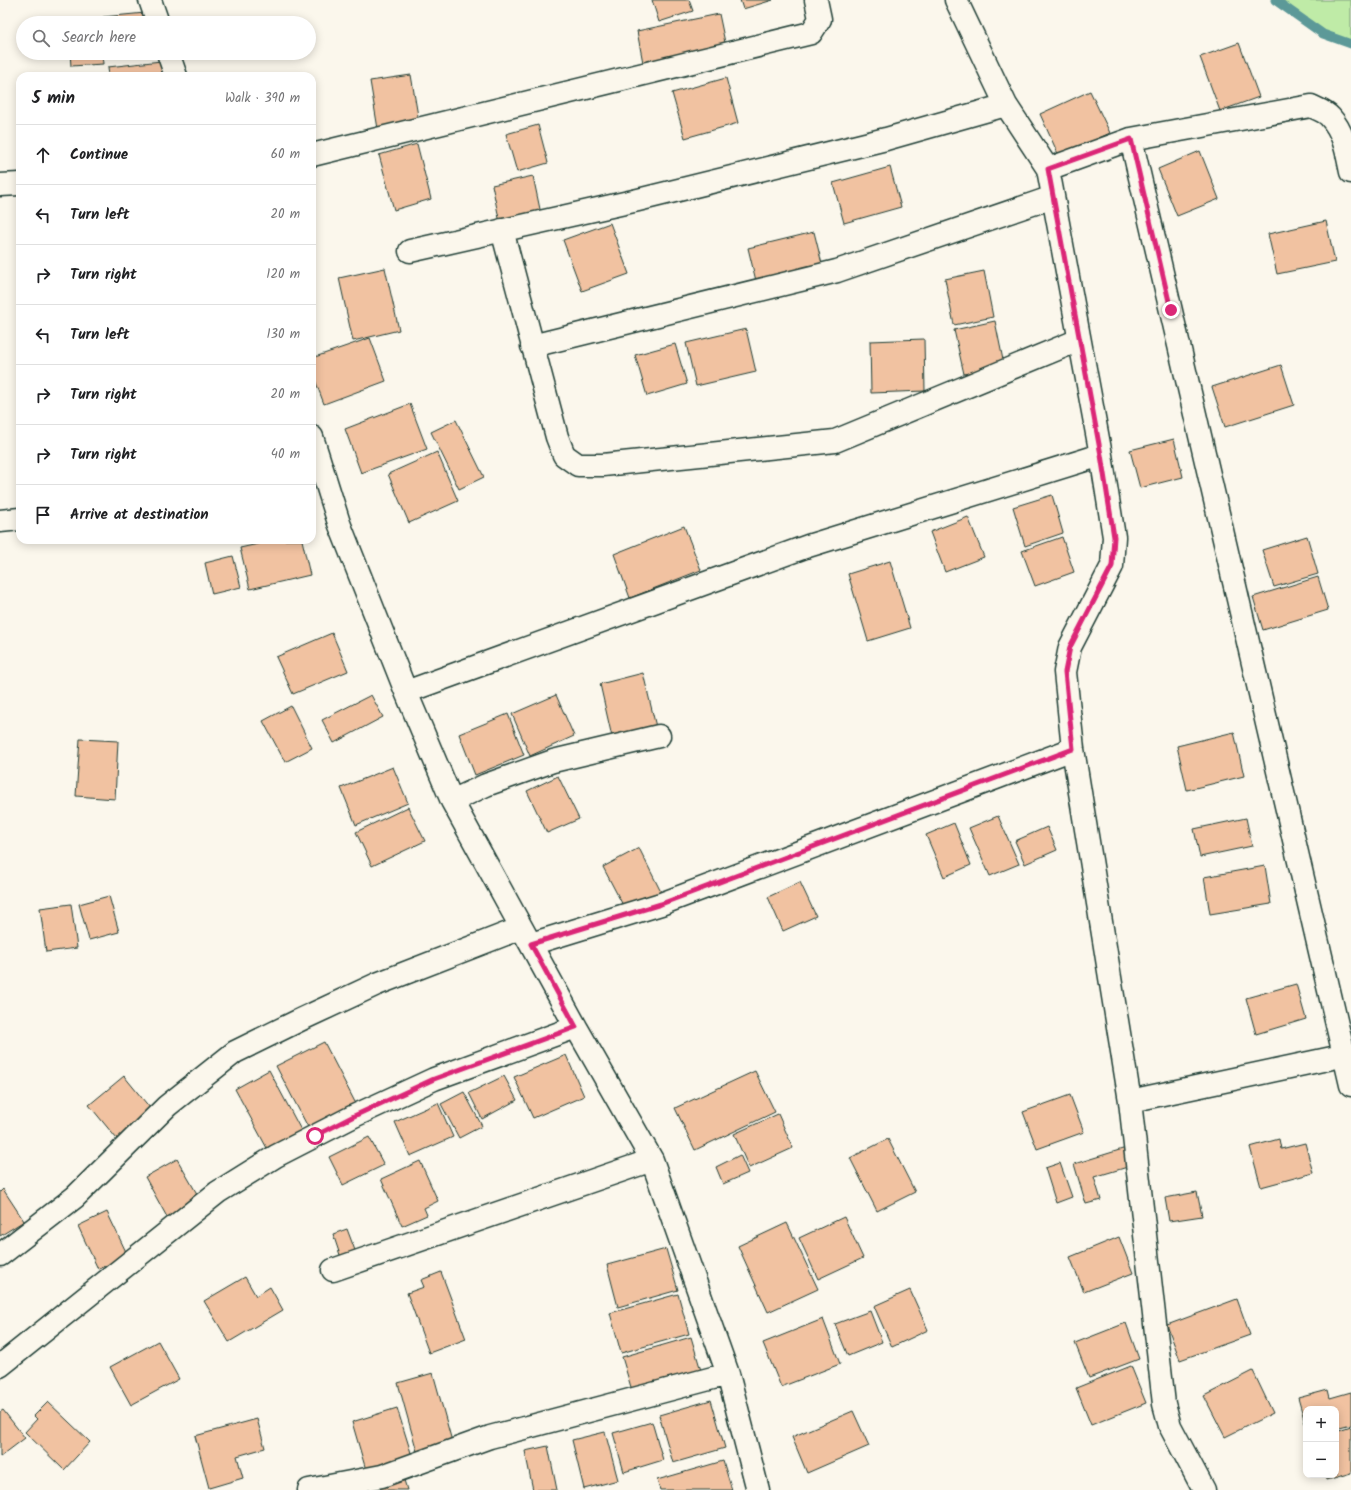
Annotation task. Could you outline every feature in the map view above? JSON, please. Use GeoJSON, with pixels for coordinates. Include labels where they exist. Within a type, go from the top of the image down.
{"type":"FeatureCollection","features":[{"type":"Feature","properties":{"kind":"street"},"geometry":{"type":"LineString","coordinates":[[150,0],[156,16]]}},
{"type":"Feature","properties":{"kind":"street"},"geometry":{"type":"LineString","coordinates":[[316,154],[811,33],[820,19],[816,0]]}},
{"type":"Feature","properties":{"kind":"street"},"geometry":{"type":"LineString","coordinates":[[956,0],[1006,105],[1048,169],[1101,455],[1114,537],[1112,566],[1070,647],[1065,672],[1073,749],[1130,1102],[1164,1404],[1170,1426],[1204,1490]]}},
{"type":"Feature","properties":{"kind":"street"},"geometry":{"type":"LineString","coordinates":[[170,60],[175,72]]}},
{"type":"Feature","properties":{"kind":"street"},"geometry":{"type":"LineString","coordinates":[[410,251],[638,200],[886,139],[1006,105]]}},
{"type":"Feature","properties":{"kind":"street"},"geometry":{"type":"LineString","coordinates":[[1048,169],[1131,139],[1311,106],[1330,116],[1337,127],[1345,141],[1351,172]]}},
{"type":"Feature","properties":{"kind":"street"},"geometry":{"type":"LineString","coordinates":[[1131,139],[1348,1055],[1351,1084]]}},
{"type":"Feature","properties":{"kind":"street"},"geometry":{"type":"LineString","coordinates":[[0,185],[16,184]]}},
{"type":"Feature","properties":{"kind":"street"},"geometry":{"type":"LineString","coordinates":[[532,346],[837,271],[1054,197]]}},
{"type":"Feature","properties":{"kind":"street"},"geometry":{"type":"LineString","coordinates":[[502,230],[557,437],[564,455],[578,465],[603,466],[835,441],[1079,340]]}},
{"type":"Feature","properties":{"kind":"street"},"geometry":{"type":"LineString","coordinates":[[406,692],[808,546],[1101,455]]}},
{"type":"Feature","properties":{"kind":"street"},"geometry":{"type":"LineString","coordinates":[[316,464],[320,490],[339,523],[406,692],[452,801],[576,1027],[652,1160],[728,1374],[758,1490]]}},
{"type":"Feature","properties":{"kind":"street"},"geometry":{"type":"LineString","coordinates":[[0,521],[16,520]]}},
{"type":"Feature","properties":{"kind":"street"},"geometry":{"type":"LineString","coordinates":[[452,801],[486,785],[553,761],[659,736]]}},
{"type":"Feature","properties":{"kind":"street"},"geometry":{"type":"LineString","coordinates":[[0,1255],[75,1197],[167,1106],[235,1052],[302,1019],[377,984],[526,936],[661,904],[1073,749]]}},
{"type":"Feature","properties":{"kind":"street"},"geometry":{"type":"LineString","coordinates":[[0,1366],[218,1192],[276,1156],[354,1116],[434,1079],[576,1027]]}},
{"type":"Feature","properties":{"kind":"street"},"geometry":{"type":"LineString","coordinates":[[1130,1102],[1348,1055]]}},
{"type":"Feature","properties":{"kind":"street"},"geometry":{"type":"LineString","coordinates":[[333,1270],[652,1160]]}},
{"type":"Feature","properties":{"kind":"street"},"geometry":{"type":"LineString","coordinates":[[308,1490],[382,1476],[490,1437],[728,1374]]}},
{"type":"Feature","properties":{"kind":"green space"},"geometry":{"type":"Polygon","coordinates":[[[1275,0],[1351,0],[1351,44],[1323,34],[1275,0]]]}},
{"type":"Feature","properties":{"kind":"building"},"geometry":{"type":"Polygon","coordinates":[[[652,0],[689,0],[693,11],[659,22],[652,0]]]}},
{"type":"Feature","properties":{"kind":"building"},"geometry":{"type":"Polygon","coordinates":[[[740,0],[773,0],[743,9],[740,0]]]}},
{"type":"Feature","properties":{"kind":"building"},"geometry":{"type":"Polygon","coordinates":[[[145,13],[145,16],[114,16],[145,13]]]}},
{"type":"Feature","properties":{"kind":"building"},"geometry":{"type":"Polygon","coordinates":[[[719,14],[727,52],[644,68],[637,31],[719,14]]]}},
{"type":"Feature","properties":{"kind":"building"},"geometry":{"type":"Polygon","coordinates":[[[1239,43],[1259,97],[1220,111],[1200,57],[1239,43]]]}},
{"type":"Feature","properties":{"kind":"building"},"geometry":{"type":"Polygon","coordinates":[[[71,60],[103,60],[103,64],[71,66],[71,60]]]}},
{"type":"Feature","properties":{"kind":"building"},"geometry":{"type":"Polygon","coordinates":[[[161,61],[162,72],[109,72],[108,67],[161,61]]]}},
{"type":"Feature","properties":{"kind":"building"},"geometry":{"type":"Polygon","coordinates":[[[411,75],[419,122],[378,129],[370,81],[411,75]]]}},
{"type":"Feature","properties":{"kind":"building"},"geometry":{"type":"Polygon","coordinates":[[[726,78],[738,123],[685,138],[672,93],[726,78]]]}},
{"type":"Feature","properties":{"kind":"building"},"geometry":{"type":"Polygon","coordinates":[[[1090,91],[1110,133],[1059,156],[1040,114],[1090,91]]]}},
{"type":"Feature","properties":{"kind":"building"},"geometry":{"type":"Polygon","coordinates":[[[538,125],[548,163],[517,172],[506,134],[538,125]]]}},
{"type":"Feature","properties":{"kind":"building"},"geometry":{"type":"Polygon","coordinates":[[[417,144],[431,199],[394,210],[379,155],[417,144]]]}},
{"type":"Feature","properties":{"kind":"building"},"geometry":{"type":"Polygon","coordinates":[[[1200,151],[1219,199],[1177,216],[1158,169],[1200,151]]]}},
{"type":"Feature","properties":{"kind":"building"},"geometry":{"type":"Polygon","coordinates":[[[890,167],[901,207],[844,223],[833,183],[890,167]]]}},
{"type":"Feature","properties":{"kind":"building"},"geometry":{"type":"Polygon","coordinates":[[[533,176],[541,214],[500,223],[492,185],[533,176]]]}},
{"type":"Feature","properties":{"kind":"building"},"geometry":{"type":"Polygon","coordinates":[[[1326,221],[1335,262],[1277,274],[1268,234],[1326,221]]]}},
{"type":"Feature","properties":{"kind":"building"},"geometry":{"type":"Polygon","coordinates":[[[610,223],[629,274],[582,291],[563,240],[610,223]]]}},
{"type":"Feature","properties":{"kind":"building"},"geometry":{"type":"Polygon","coordinates":[[[814,232],[823,268],[757,285],[748,248],[814,232]]]}},
{"type":"Feature","properties":{"kind":"building"},"geometry":{"type":"Polygon","coordinates":[[[385,268],[399,330],[353,341],[339,278],[385,268]]]}},
{"type":"Feature","properties":{"kind":"building"},"geometry":{"type":"Polygon","coordinates":[[[984,271],[993,317],[954,325],[945,279],[984,271]]]}},
{"type":"Feature","properties":{"kind":"building"},"geometry":{"type":"Polygon","coordinates":[[[995,321],[1004,365],[964,374],[954,330],[995,321]]]}},
{"type":"Feature","properties":{"kind":"building"},"geometry":{"type":"Polygon","coordinates":[[[746,329],[756,372],[696,386],[686,343],[746,329]]]}},
{"type":"Feature","properties":{"kind":"building"},"geometry":{"type":"Polygon","coordinates":[[[370,338],[386,381],[324,404],[316,383],[316,357],[370,338]]]}},
{"type":"Feature","properties":{"kind":"building"},"geometry":{"type":"Polygon","coordinates":[[[924,339],[925,391],[871,393],[870,341],[924,339]]]}},
{"type":"Feature","properties":{"kind":"building"},"geometry":{"type":"Polygon","coordinates":[[[675,344],[687,384],[647,396],[635,355],[675,344]]]}},
{"type":"Feature","properties":{"kind":"building"},"geometry":{"type":"Polygon","coordinates":[[[1281,365],[1294,405],[1225,427],[1212,387],[1281,365]]]}},
{"type":"Feature","properties":{"kind":"building"},"geometry":{"type":"Polygon","coordinates":[[[410,404],[427,449],[361,473],[345,429],[410,404]]]}},
{"type":"Feature","properties":{"kind":"building"},"geometry":{"type":"Polygon","coordinates":[[[456,420],[484,477],[459,489],[431,432],[456,420]]]}},
{"type":"Feature","properties":{"kind":"building"},"geometry":{"type":"Polygon","coordinates":[[[1174,439],[1183,477],[1140,488],[1130,450],[1174,439]]]}},
{"type":"Feature","properties":{"kind":"building"},"geometry":{"type":"Polygon","coordinates":[[[437,452],[458,501],[409,523],[388,474],[437,452]]]}},
{"type":"Feature","properties":{"kind":"building"},"geometry":{"type":"Polygon","coordinates":[[[1052,495],[1063,533],[1025,546],[1013,507],[1052,495]]]}},
{"type":"Feature","properties":{"kind":"building"},"geometry":{"type":"Polygon","coordinates":[[[968,517],[984,557],[945,572],[930,532],[968,517]]]}},
{"type":"Feature","properties":{"kind":"building"},"geometry":{"type":"Polygon","coordinates":[[[684,526],[701,570],[630,598],[614,554],[684,526]]]}},
{"type":"Feature","properties":{"kind":"building"},"geometry":{"type":"Polygon","coordinates":[[[1307,536],[1318,574],[1274,587],[1262,550],[1307,536]]]}},
{"type":"Feature","properties":{"kind":"building"},"geometry":{"type":"Polygon","coordinates":[[[1062,537],[1074,572],[1035,586],[1022,551],[1062,537]]]}},
{"type":"Feature","properties":{"kind":"building"},"geometry":{"type":"Polygon","coordinates":[[[258,544],[303,544],[310,575],[250,589],[240,548],[258,544]]]}},
{"type":"Feature","properties":{"kind":"building"},"geometry":{"type":"Polygon","coordinates":[[[233,556],[241,587],[212,594],[205,563],[233,556]]]}},
{"type":"Feature","properties":{"kind":"building"},"geometry":{"type":"Polygon","coordinates":[[[890,561],[910,628],[868,641],[848,574],[890,561]]]}},
{"type":"Feature","properties":{"kind":"building"},"geometry":{"type":"Polygon","coordinates":[[[1318,577],[1328,610],[1263,630],[1253,597],[1318,577]]]}},
{"type":"Feature","properties":{"kind":"building"},"geometry":{"type":"Polygon","coordinates":[[[332,633],[348,671],[293,694],[276,657],[332,633]]]}},
{"type":"Feature","properties":{"kind":"building"},"geometry":{"type":"Polygon","coordinates":[[[643,673],[656,727],[612,737],[600,684],[643,673]]]}},
{"type":"Feature","properties":{"kind":"building"},"geometry":{"type":"Polygon","coordinates":[[[371,695],[383,717],[334,743],[322,720],[371,695]]]}},
{"type":"Feature","properties":{"kind":"building"},"geometry":{"type":"Polygon","coordinates":[[[556,695],[574,736],[530,756],[512,714],[556,695]]]}},
{"type":"Feature","properties":{"kind":"building"},"geometry":{"type":"Polygon","coordinates":[[[291,706],[312,748],[285,762],[263,721],[291,706]]]}},
{"type":"Feature","properties":{"kind":"building"},"geometry":{"type":"Polygon","coordinates":[[[508,714],[524,755],[475,775],[459,734],[508,714]]]}},
{"type":"Feature","properties":{"kind":"building"},"geometry":{"type":"Polygon","coordinates":[[[1234,732],[1244,776],[1187,790],[1177,746],[1234,732]]]}},
{"type":"Feature","properties":{"kind":"building"},"geometry":{"type":"Polygon","coordinates":[[[80,739],[118,741],[115,799],[76,796],[80,739]]]}},
{"type":"Feature","properties":{"kind":"building"},"geometry":{"type":"Polygon","coordinates":[[[393,767],[408,803],[356,825],[341,788],[393,767]]]}},
{"type":"Feature","properties":{"kind":"building"},"geometry":{"type":"Polygon","coordinates":[[[558,776],[579,819],[547,833],[527,791],[558,776]]]}},
{"type":"Feature","properties":{"kind":"building"},"geometry":{"type":"Polygon","coordinates":[[[408,807],[425,841],[372,866],[356,832],[408,807]]]}},
{"type":"Feature","properties":{"kind":"building"},"geometry":{"type":"Polygon","coordinates":[[[998,816],[1019,864],[990,876],[969,828],[998,816]]]}},
{"type":"Feature","properties":{"kind":"building"},"geometry":{"type":"Polygon","coordinates":[[[1246,818],[1252,846],[1200,857],[1194,829],[1246,818]]]}},
{"type":"Feature","properties":{"kind":"building"},"geometry":{"type":"Polygon","coordinates":[[[954,823],[971,865],[944,877],[926,835],[954,823]]]}},
{"type":"Feature","properties":{"kind":"building"},"geometry":{"type":"Polygon","coordinates":[[[1047,827],[1057,850],[1025,864],[1015,841],[1047,827]]]}},
{"type":"Feature","properties":{"kind":"building"},"geometry":{"type":"Polygon","coordinates":[[[639,848],[661,892],[626,911],[603,867],[639,848]]]}},
{"type":"Feature","properties":{"kind":"building"},"geometry":{"type":"Polygon","coordinates":[[[1265,866],[1271,904],[1210,914],[1204,877],[1265,866]]]}},
{"type":"Feature","properties":{"kind":"building"},"geometry":{"type":"Polygon","coordinates":[[[800,882],[816,916],[783,931],[768,897],[800,882]]]}},
{"type":"Feature","properties":{"kind":"building"},"geometry":{"type":"Polygon","coordinates":[[[109,896],[119,932],[89,940],[79,904],[109,896]]]}},
{"type":"Feature","properties":{"kind":"building"},"geometry":{"type":"Polygon","coordinates":[[[71,904],[77,948],[46,952],[40,908],[71,904]]]}},
{"type":"Feature","properties":{"kind":"building"},"geometry":{"type":"Polygon","coordinates":[[[1296,984],[1306,1019],[1256,1034],[1246,998],[1296,984]]]}},
{"type":"Feature","properties":{"kind":"building"},"geometry":{"type":"Polygon","coordinates":[[[324,1042],[356,1104],[309,1129],[276,1066],[324,1042]]]}},
{"type":"Feature","properties":{"kind":"building"},"geometry":{"type":"Polygon","coordinates":[[[566,1055],[584,1096],[533,1118],[514,1077],[566,1055]]]}},
{"type":"Feature","properties":{"kind":"building"},"geometry":{"type":"Polygon","coordinates":[[[269,1070],[302,1132],[268,1150],[235,1089],[269,1070]]]}},
{"type":"Feature","properties":{"kind":"building"},"geometry":{"type":"Polygon","coordinates":[[[755,1071],[775,1112],[695,1150],[675,1108],[755,1071]]]}},
{"type":"Feature","properties":{"kind":"building"},"geometry":{"type":"Polygon","coordinates":[[[124,1076],[155,1114],[121,1144],[89,1105],[124,1076]]]}},
{"type":"Feature","properties":{"kind":"building"},"geometry":{"type":"Polygon","coordinates":[[[504,1076],[517,1100],[482,1119],[469,1093],[504,1076]]]}},
{"type":"Feature","properties":{"kind":"building"},"geometry":{"type":"Polygon","coordinates":[[[464,1092],[482,1126],[459,1138],[441,1104],[464,1092]]]}},
{"type":"Feature","properties":{"kind":"building"},"geometry":{"type":"Polygon","coordinates":[[[1070,1095],[1084,1132],[1037,1149],[1023,1112],[1070,1095]]]}},
{"type":"Feature","properties":{"kind":"building"},"geometry":{"type":"Polygon","coordinates":[[[438,1103],[453,1137],[410,1156],[395,1122],[438,1103]]]}},
{"type":"Feature","properties":{"kind":"building"},"geometry":{"type":"Polygon","coordinates":[[[778,1114],[793,1148],[749,1168],[734,1134],[778,1114]]]}},
{"type":"Feature","properties":{"kind":"building"},"geometry":{"type":"Polygon","coordinates":[[[369,1137],[384,1165],[343,1185],[329,1157],[369,1137]]]}},
{"type":"Feature","properties":{"kind":"building"},"geometry":{"type":"Polygon","coordinates":[[[888,1139],[915,1192],[877,1211],[850,1158],[888,1139]]]}},
{"type":"Feature","properties":{"kind":"building"},"geometry":{"type":"Polygon","coordinates":[[[1279,1139],[1281,1149],[1305,1143],[1313,1173],[1261,1187],[1250,1147],[1279,1139]]]}},
{"type":"Feature","properties":{"kind":"building"},"geometry":{"type":"Polygon","coordinates":[[[1126,1148],[1131,1166],[1094,1177],[1101,1200],[1086,1204],[1074,1164],[1126,1148]]]}},
{"type":"Feature","properties":{"kind":"building"},"geometry":{"type":"Polygon","coordinates":[[[740,1155],[748,1173],[723,1184],[716,1167],[740,1155]]]}},
{"type":"Feature","properties":{"kind":"building"},"geometry":{"type":"Polygon","coordinates":[[[177,1159],[200,1199],[167,1217],[145,1177],[177,1159]]]}},
{"type":"Feature","properties":{"kind":"building"},"geometry":{"type":"Polygon","coordinates":[[[420,1161],[438,1201],[424,1208],[427,1215],[402,1226],[381,1179],[420,1161]]]}},
{"type":"Feature","properties":{"kind":"building"},"geometry":{"type":"Polygon","coordinates":[[[1060,1163],[1072,1197],[1056,1203],[1045,1168],[1060,1163]]]}},
{"type":"Feature","properties":{"kind":"building"},"geometry":{"type":"Polygon","coordinates":[[[3,1189],[24,1221],[0,1236],[0,1192],[3,1189]]]}},
{"type":"Feature","properties":{"kind":"building"},"geometry":{"type":"Polygon","coordinates":[[[1197,1192],[1202,1216],[1169,1221],[1165,1198],[1197,1192]]]}},
{"type":"Feature","properties":{"kind":"building"},"geometry":{"type":"Polygon","coordinates":[[[107,1212],[128,1256],[98,1269],[78,1226],[107,1212]]]}},
{"type":"Feature","properties":{"kind":"building"},"geometry":{"type":"Polygon","coordinates":[[[844,1217],[863,1258],[818,1279],[799,1238],[844,1217]]]}},
{"type":"Feature","properties":{"kind":"building"},"geometry":{"type":"Polygon","coordinates":[[[787,1223],[818,1289],[768,1312],[738,1246],[787,1223]]]}},
{"type":"Feature","properties":{"kind":"building"},"geometry":{"type":"Polygon","coordinates":[[[347,1229],[356,1253],[341,1258],[333,1234],[347,1229]]]}},
{"type":"Feature","properties":{"kind":"building"},"geometry":{"type":"Polygon","coordinates":[[[1119,1237],[1133,1273],[1084,1292],[1070,1257],[1119,1237]]]}},
{"type":"Feature","properties":{"kind":"building"},"geometry":{"type":"Polygon","coordinates":[[[666,1249],[678,1290],[618,1307],[607,1265],[666,1249]]]}},
{"type":"Feature","properties":{"kind":"building"},"geometry":{"type":"Polygon","coordinates":[[[441,1272],[466,1339],[429,1353],[407,1293],[424,1287],[421,1280],[441,1272]]]}},
{"type":"Feature","properties":{"kind":"building"},"geometry":{"type":"Polygon","coordinates":[[[245,1277],[256,1296],[270,1287],[283,1310],[229,1342],[204,1301],[245,1277]]]}},
{"type":"Feature","properties":{"kind":"building"},"geometry":{"type":"Polygon","coordinates":[[[910,1290],[928,1330],[892,1347],[874,1306],[910,1290]]]}},
{"type":"Feature","properties":{"kind":"building"},"geometry":{"type":"Polygon","coordinates":[[[678,1294],[689,1334],[621,1353],[610,1313],[678,1294]]]}},
{"type":"Feature","properties":{"kind":"building"},"geometry":{"type":"Polygon","coordinates":[[[1237,1299],[1250,1335],[1180,1360],[1167,1325],[1237,1299]]]}},
{"type":"Feature","properties":{"kind":"building"},"geometry":{"type":"Polygon","coordinates":[[[870,1311],[882,1342],[848,1356],[835,1324],[870,1311]]]}},
{"type":"Feature","properties":{"kind":"building"},"geometry":{"type":"Polygon","coordinates":[[[823,1319],[840,1364],[781,1387],[763,1343],[823,1319]]]}},
{"type":"Feature","properties":{"kind":"building"},"geometry":{"type":"Polygon","coordinates":[[[1126,1323],[1139,1359],[1089,1378],[1075,1343],[1126,1323]]]}},
{"type":"Feature","properties":{"kind":"building"},"geometry":{"type":"Polygon","coordinates":[[[691,1337],[702,1374],[633,1394],[622,1357],[691,1337]]]}},
{"type":"Feature","properties":{"kind":"building"},"geometry":{"type":"Polygon","coordinates":[[[158,1341],[179,1379],[131,1405],[110,1367],[158,1341]]]}},
{"type":"Feature","properties":{"kind":"building"},"geometry":{"type":"Polygon","coordinates":[[[1131,1366],[1146,1403],[1091,1425],[1076,1388],[1131,1366]]]}},
{"type":"Feature","properties":{"kind":"building"},"geometry":{"type":"Polygon","coordinates":[[[1253,1371],[1273,1413],[1225,1437],[1204,1396],[1253,1371]]]}},
{"type":"Feature","properties":{"kind":"building"},"geometry":{"type":"Polygon","coordinates":[[[433,1373],[453,1445],[418,1455],[398,1383],[433,1373]]]}},
{"type":"Feature","properties":{"kind":"building"},"geometry":{"type":"Polygon","coordinates":[[[1328,1390],[1330,1398],[1351,1392],[1351,1425],[1339,1428],[1339,1406],[1303,1406],[1303,1416],[1298,1398],[1328,1390]]]}},
{"type":"Feature","properties":{"kind":"building"},"geometry":{"type":"Polygon","coordinates":[[[711,1400],[725,1448],[673,1463],[659,1415],[711,1400]]]}},
{"type":"Feature","properties":{"kind":"building"},"geometry":{"type":"Polygon","coordinates":[[[48,1402],[90,1442],[64,1470],[25,1432],[37,1419],[34,1416],[48,1402]]]}},
{"type":"Feature","properties":{"kind":"building"},"geometry":{"type":"Polygon","coordinates":[[[397,1408],[412,1456],[366,1470],[352,1422],[397,1408]]]}},
{"type":"Feature","properties":{"kind":"building"},"geometry":{"type":"Polygon","coordinates":[[[3,1410],[25,1438],[0,1457],[0,1412],[3,1410]]]}},
{"type":"Feature","properties":{"kind":"building"},"geometry":{"type":"Polygon","coordinates":[[[853,1411],[869,1446],[807,1473],[792,1437],[853,1411]]]}},
{"type":"Feature","properties":{"kind":"building"},"geometry":{"type":"Polygon","coordinates":[[[257,1419],[265,1448],[237,1456],[243,1478],[209,1488],[195,1436],[257,1419]]]}},
{"type":"Feature","properties":{"kind":"building"},"geometry":{"type":"Polygon","coordinates":[[[652,1422],[663,1460],[624,1472],[613,1433],[652,1422]]]}},
{"type":"Feature","properties":{"kind":"building"},"geometry":{"type":"Polygon","coordinates":[[[1351,1427],[1351,1473],[1339,1476],[1339,1442],[1339,1431],[1351,1427]]]}},
{"type":"Feature","properties":{"kind":"building"},"geometry":{"type":"Polygon","coordinates":[[[605,1432],[618,1480],[584,1489],[572,1440],[605,1432]]]}},
{"type":"Feature","properties":{"kind":"building"},"geometry":{"type":"Polygon","coordinates":[[[548,1446],[557,1490],[533,1490],[525,1451],[548,1446]]]}},
{"type":"Feature","properties":{"kind":"building"},"geometry":{"type":"Polygon","coordinates":[[[723,1461],[732,1490],[660,1490],[657,1480],[723,1461]]]}},
{"type":"Feature","properties":{"kind":"building"},"geometry":{"type":"Polygon","coordinates":[[[404,1480],[407,1490],[372,1490],[404,1480]]]}},
{"type":"Feature","properties":{"kind":"waterway"},"geometry":{"type":"LineString","coordinates":[[1275,0],[1323,34],[1351,44]]}},
{"type":"Feature","properties":{"kind":"route"},"geometry":{"type":"LineString","coordinates":[[315,1136],[434,1079],[576,1027],[531,944],[661,904],[1073,749],[1065,672],[1070,647],[1112,566],[1114,537],[1101,455],[1048,169],[1131,139],[1171,310]]}}]}
